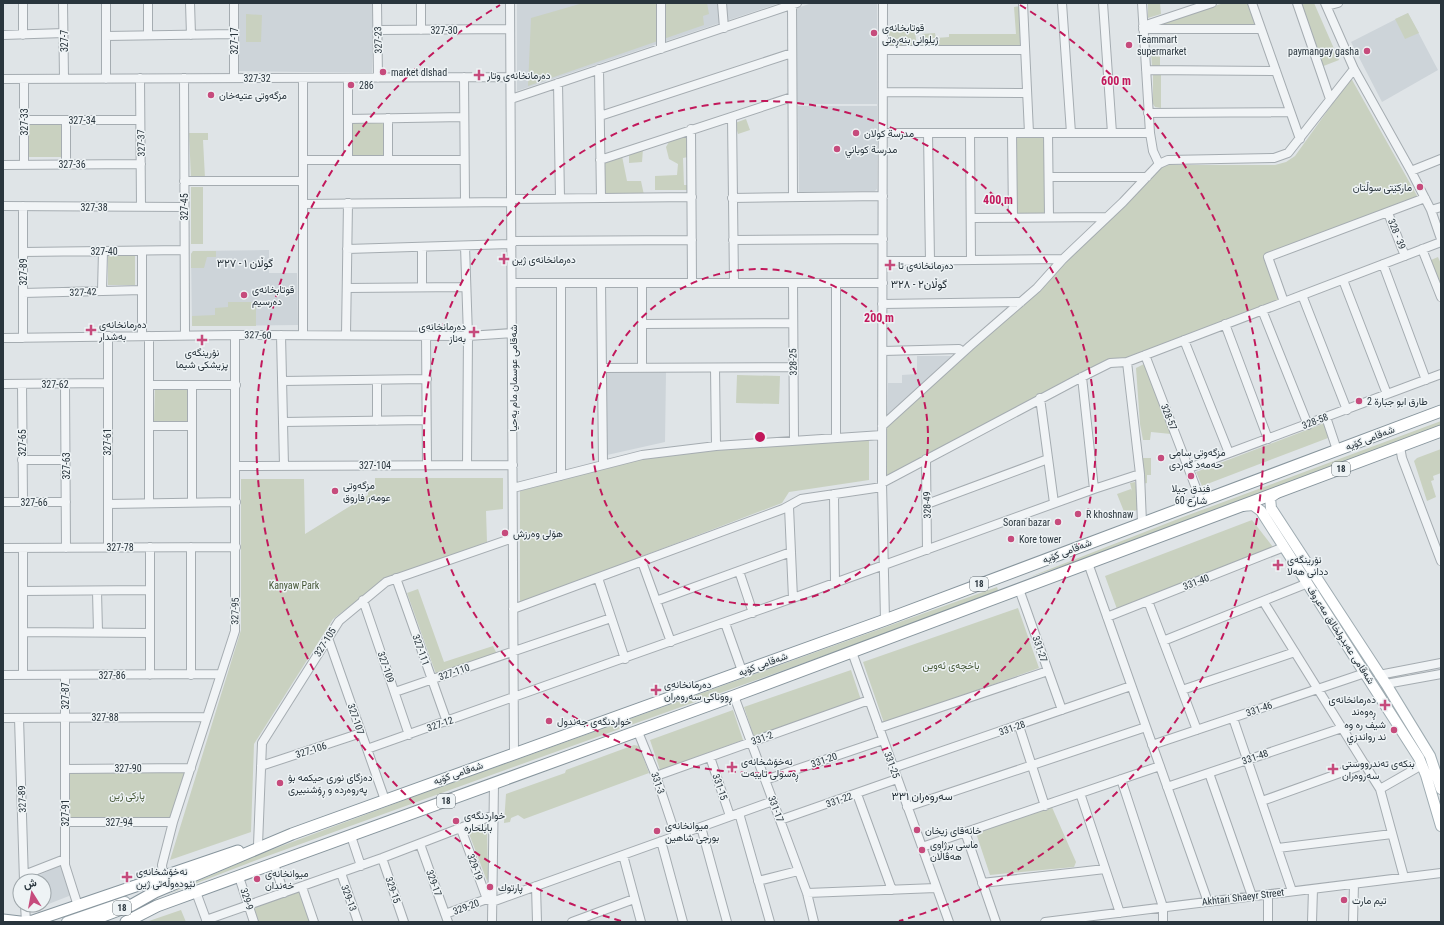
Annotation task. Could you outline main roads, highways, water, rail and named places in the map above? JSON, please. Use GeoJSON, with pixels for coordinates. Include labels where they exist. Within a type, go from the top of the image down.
{"type":"FeatureCollection","features":[{"type":"Feature","properties":{"kind":"highway","name":"شەقامی کۆیە"},"geometry":{"type":"LineString","coordinates":[[87,922],[132,905],[155,892],[292,834],[885,620],[1441,411]]}},
{"type":"Feature","properties":{"kind":"highway","name":"شەقامی کۆیە"},"geometry":{"type":"LineString","coordinates":[[157,906],[638,732],[1441,431]]}},
{"type":"Feature","properties":{"kind":"highway"},"geometry":{"type":"LineString","coordinates":[[1011,572],[1019,589]]}},
{"type":"Feature","properties":{"kind":"highway"},"geometry":{"type":"LineString","coordinates":[[3,920],[26,922],[78,906],[217,857],[292,834]]}},
{"type":"Feature","properties":{"kind":"highway"},"geometry":{"type":"LineString","coordinates":[[126,922],[157,906]]}},
{"type":"Feature","properties":{"kind":"main road","name":"شەقامی عەبدولخالق مەعروف"},"geometry":{"type":"LineString","coordinates":[[1280,492],[1270,498],[1269,504],[1283,535],[1284,547],[1422,765],[1434,772],[1441,789]]}},
{"type":"Feature","properties":{"kind":"main road","name":"شەقامی عەبدولخالق مەعروف"},"geometry":{"type":"LineString","coordinates":[[1240,506],[1253,505],[1257,507],[1283,535],[1380,675],[1390,684],[1430,756],[1434,772],[1441,826]]}},
{"type":"Feature","properties":{"kind":"main road"},"geometry":{"type":"LineString","coordinates":[[67,922],[155,892]]}},
{"type":"Feature","properties":{"kind":"main road","name":"شەقامی کۆیە"},"geometry":{"type":"LineString","coordinates":[[118,922],[157,906]]}},
{"type":"Feature","properties":{"kind":"place","name":"قوتابخانەی ژیلوانی بنەڕەتی"},"geometry":{"type":"Point","coordinates":[874,33]}},
{"type":"Feature","properties":{"kind":"place","name":"Teammart supermarket"},"geometry":{"type":"Point","coordinates":[1129,45]}},
{"type":"Feature","properties":{"kind":"place","name":"paymangay gasha"},"geometry":{"type":"Point","coordinates":[1367,51]}},
{"type":"Feature","properties":{"kind":"place","name":"market dlshad"},"geometry":{"type":"Point","coordinates":[383,72]}},
{"type":"Feature","properties":{"kind":"place","name":"دەرمانخانەی وتار"},"geometry":{"type":"Point","coordinates":[479,75]}},
{"type":"Feature","properties":{"kind":"place","name":"286"},"geometry":{"type":"Point","coordinates":[351,85]}},
{"type":"Feature","properties":{"kind":"place","name":"مزگەوتی عتیەخان"},"geometry":{"type":"Point","coordinates":[211,95]}},
{"type":"Feature","properties":{"kind":"place","name":"مدرسة كولان"},"geometry":{"type":"Point","coordinates":[856,133]}},
{"type":"Feature","properties":{"kind":"place","name":"مدرسة كوباني"},"geometry":{"type":"Point","coordinates":[837,149]}},
{"type":"Feature","properties":{"kind":"place","name":"مارکێتی سوڵتان"},"geometry":{"type":"Point","coordinates":[1420,187]}},
{"type":"Feature","properties":{"kind":"place","name":"دەرمانخانەی ژین"},"geometry":{"type":"Point","coordinates":[504,259]}},
{"type":"Feature","properties":{"kind":"place","name":"دەرمانخانەی تا"},"geometry":{"type":"Point","coordinates":[890,265]}},
{"type":"Feature","properties":{"kind":"place","name":"قوتابخانەی دەرسیم"},"geometry":{"type":"Point","coordinates":[244,295]}},
{"type":"Feature","properties":{"kind":"place","name":"دەرمانخانەی بەشدار"},"geometry":{"type":"Point","coordinates":[91,330]}},
{"type":"Feature","properties":{"kind":"place","name":"دەرمانخانەی بەناز"},"geometry":{"type":"Point","coordinates":[474,332]}},
{"type":"Feature","properties":{"kind":"place","name":"نۆرینگەی پزیشکی شیما"},"geometry":{"type":"Point","coordinates":[202,340]}},
{"type":"Feature","properties":{"kind":"place","name":"طارق ابو جبارة 2"},"geometry":{"type":"Point","coordinates":[1359,401]}},
{"type":"Feature","properties":{"kind":"place","name":"مزگەوتی سامی حەمەد گەردی"},"geometry":{"type":"Point","coordinates":[1161,458]}},
{"type":"Feature","properties":{"kind":"place","name":"فندق جيلا شارع 60"},"geometry":{"type":"Point","coordinates":[1191,476]}},
{"type":"Feature","properties":{"kind":"place","name":"مزگەوتی عومەر فاروق"},"geometry":{"type":"Point","coordinates":[335,491]}},
{"type":"Feature","properties":{"kind":"place","name":"R khoshnaw"},"geometry":{"type":"Point","coordinates":[1078,514]}},
{"type":"Feature","properties":{"kind":"place","name":"Soran bazar"},"geometry":{"type":"Point","coordinates":[1058,522]}},
{"type":"Feature","properties":{"kind":"place","name":"هۆلی وەرزش"},"geometry":{"type":"Point","coordinates":[505,533]}},
{"type":"Feature","properties":{"kind":"place","name":"Kore tower"},"geometry":{"type":"Point","coordinates":[1011,539]}},
{"type":"Feature","properties":{"kind":"place","name":"نۆرینگەی ددانی هەلا"},"geometry":{"type":"Point","coordinates":[1278,565]}},
{"type":"Feature","properties":{"kind":"place","name":"دەرمانخانەی ڕووناکی سەروەران"},"geometry":{"type":"Point","coordinates":[656,690]}},
{"type":"Feature","properties":{"kind":"place","name":"دەرمانخانەی ڕەوەند"},"geometry":{"type":"Point","coordinates":[1385,705]}},
{"type":"Feature","properties":{"kind":"place","name":"خواردنگەی جەندول"},"geometry":{"type":"Point","coordinates":[549,721]}},
{"type":"Feature","properties":{"kind":"place","name":"شيف ره وه ند رواندزي"},"geometry":{"type":"Point","coordinates":[1394,730]}},
{"type":"Feature","properties":{"kind":"place","name":"نەخۆشخانەی ڕەسولی تایبەت"},"geometry":{"type":"Point","coordinates":[732,767]}},
{"type":"Feature","properties":{"kind":"place","name":"بنکەی تەندرووستی سەروەران"},"geometry":{"type":"Point","coordinates":[1333,769]}},
{"type":"Feature","properties":{"kind":"place","name":"دەزگای نوری حیکمە بۆ پەروەردە و ڕۆشنبیری"},"geometry":{"type":"Point","coordinates":[280,783]}},
{"type":"Feature","properties":{"kind":"place","name":"خواردنگەی بابلحارە"},"geometry":{"type":"Point","coordinates":[456,821]}},
{"type":"Feature","properties":{"kind":"place","name":"خانەقای زیخان"},"geometry":{"type":"Point","coordinates":[917,830]}},
{"type":"Feature","properties":{"kind":"place","name":"میوانخانەی بورجی شاهین"},"geometry":{"type":"Point","coordinates":[657,831]}},
{"type":"Feature","properties":{"kind":"place","name":"ماسی برژاوی هەڤاڵان"},"geometry":{"type":"Point","coordinates":[922,850]}},
{"type":"Feature","properties":{"kind":"place","name":"نەخۆشخانەی نێودەوڵەتی ژین"},"geometry":{"type":"Point","coordinates":[127,877]}},
{"type":"Feature","properties":{"kind":"place","name":"میوانخانەی خەندان"},"geometry":{"type":"Point","coordinates":[257,879]}},
{"type":"Feature","properties":{"kind":"place","name":"پارتوك"},"geometry":{"type":"Point","coordinates":[490,887]}},
{"type":"Feature","properties":{"kind":"place","name":"تيم مارت"},"geometry":{"type":"Point","coordinates":[1344,900]}},
{"type":"Feature","properties":{"kind":"district","name":"گوڵان ١ - ٣٢٧"},"geometry":{"type":"Point","coordinates":[245,263]}},
{"type":"Feature","properties":{"kind":"district","name":"گوڵان٢ - ٣٢٨"},"geometry":{"type":"Point","coordinates":[919,284]}},
{"type":"Feature","properties":{"kind":"district","name":"سەروەران ٣٣١"},"geometry":{"type":"Point","coordinates":[922,796]}},
{"type":"Feature","properties":{"kind":"park label","name":"Kanyaw Park"},"geometry":{"type":"Point","coordinates":[294,585]}},
{"type":"Feature","properties":{"kind":"park label","name":"باخچەی ئەوین"},"geometry":{"type":"Point","coordinates":[951,665]}},
{"type":"Feature","properties":{"kind":"park label","name":"پارکی ژین"},"geometry":{"type":"Point","coordinates":[127,795]}}]}
